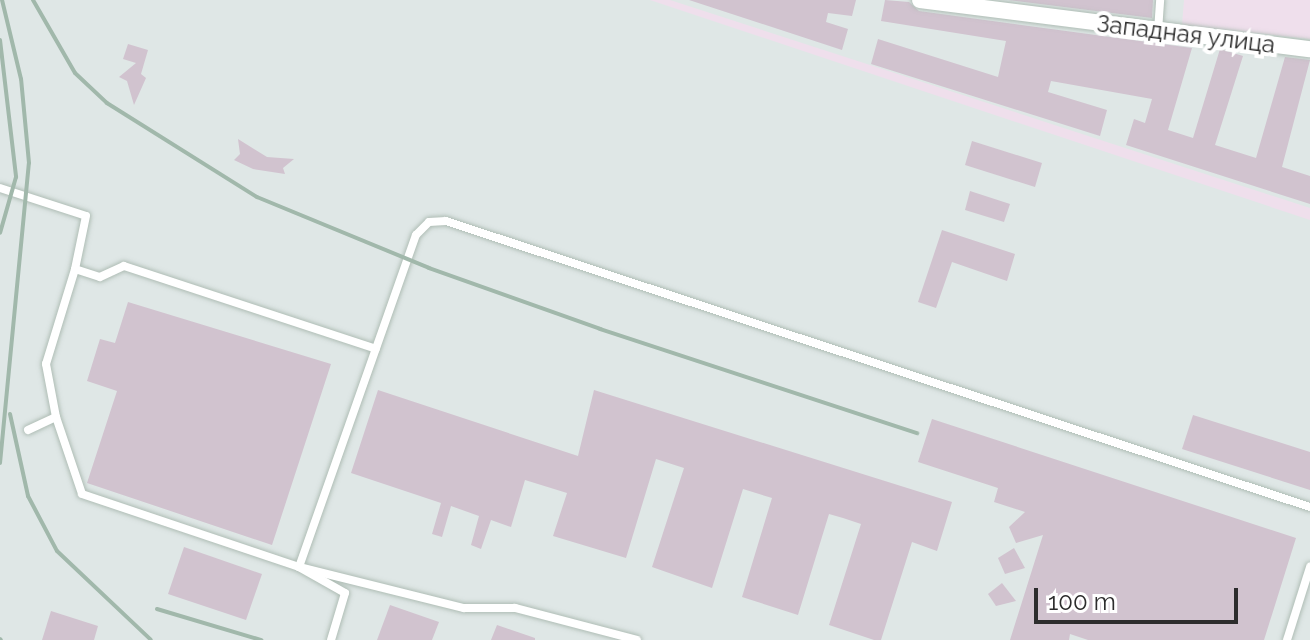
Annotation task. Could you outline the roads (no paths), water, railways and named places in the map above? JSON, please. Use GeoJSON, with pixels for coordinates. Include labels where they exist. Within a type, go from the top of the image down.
{"type":"FeatureCollection","features":[{"type":"Feature","properties":{"kind":"street","name":"Западная улица"},"geometry":{"type":"LineString","coordinates":[[920,0],[1310,49]]}},
{"type":"Feature","properties":{"kind":"lane"},"geometry":{"type":"LineString","coordinates":[[1157,32],[1160,0]]}},
{"type":"Feature","properties":{"kind":"lane"},"geometry":{"type":"LineString","coordinates":[[0,188],[86,216],[75,269],[46,364],[56,417],[82,494],[299,567],[464,608],[515,608],[637,640]]}},
{"type":"Feature","properties":{"kind":"lane"},"geometry":{"type":"LineString","coordinates":[[299,567],[416,235],[429,222],[446,221],[1310,507]]}},
{"type":"Feature","properties":{"kind":"lane"},"geometry":{"type":"LineString","coordinates":[[75,269],[100,277],[124,266],[376,349]]}},
{"type":"Feature","properties":{"kind":"lane"},"geometry":{"type":"LineString","coordinates":[[28,430],[56,417]]}},
{"type":"Feature","properties":{"kind":"lane"},"geometry":{"type":"LineString","coordinates":[[299,567],[345,593],[331,640]]}},
{"type":"Feature","properties":{"kind":"lane"},"geometry":{"type":"LineString","coordinates":[[1287,640],[1310,570]]}},
{"type":"Feature","properties":{"kind":"railway"},"geometry":{"type":"LineString","coordinates":[[0,463],[29,163],[21,79],[2,0]]}},
{"type":"Feature","properties":{"kind":"railway"},"geometry":{"type":"LineString","coordinates":[[33,0],[75,73],[107,103],[257,197],[429,268],[600,329],[917,433]]}},
{"type":"Feature","properties":{"kind":"railway"},"geometry":{"type":"LineString","coordinates":[[0,40],[16,177],[0,233]]}},
{"type":"Feature","properties":{"kind":"railway"},"geometry":{"type":"LineString","coordinates":[[10,414],[28,496],[57,551],[151,640]]}},
{"type":"Feature","properties":{"kind":"railway"},"geometry":{"type":"LineString","coordinates":[[157,609],[261,640]]}}]}
